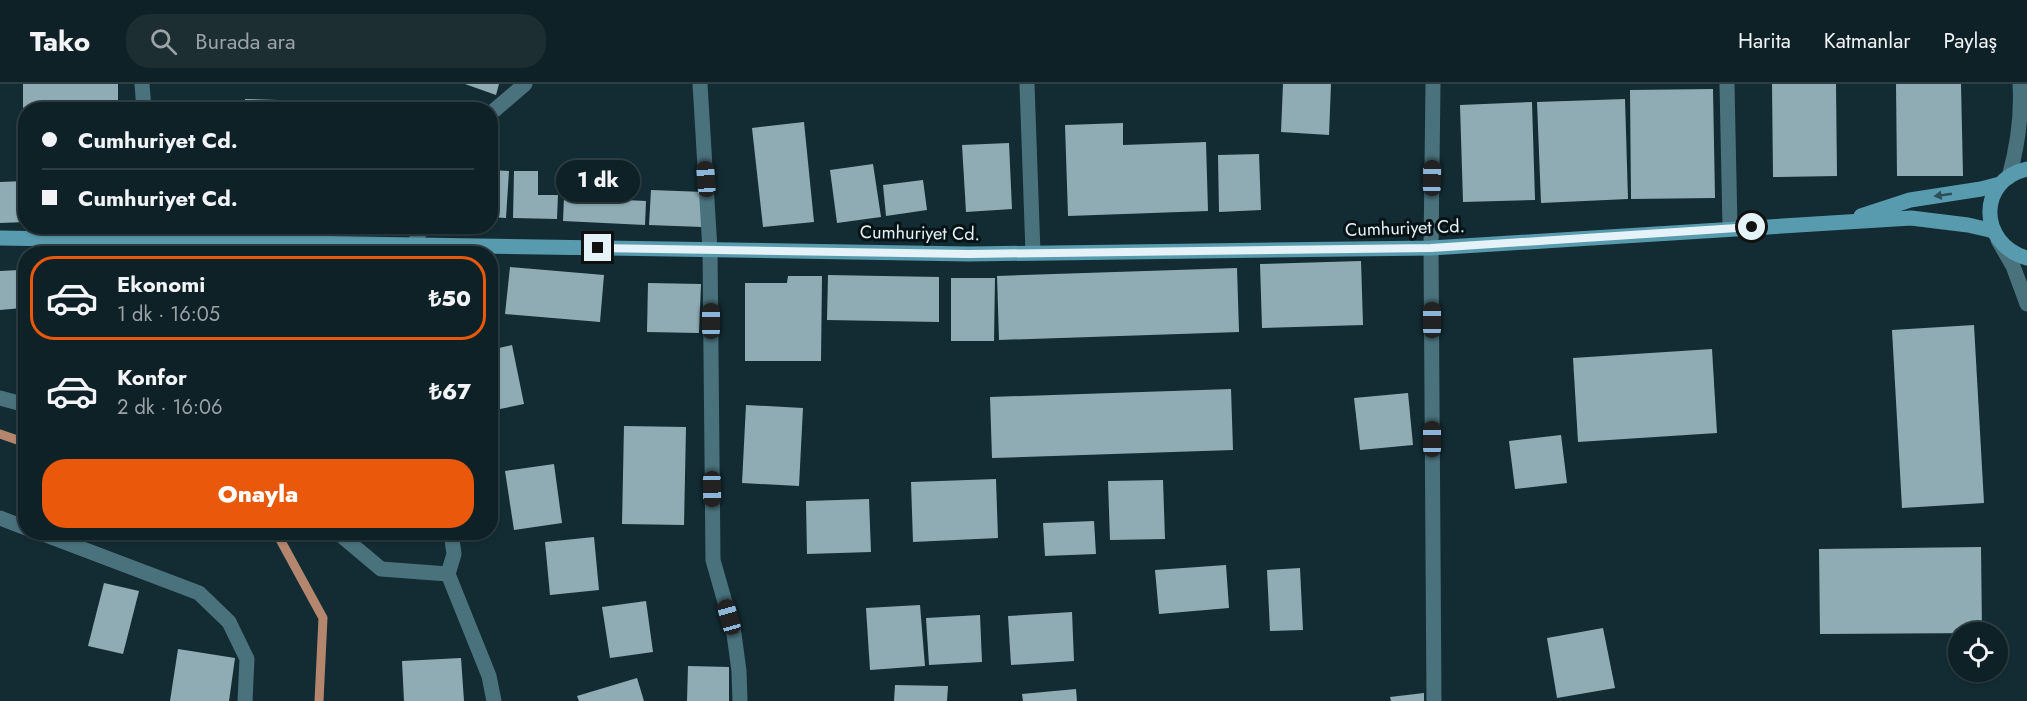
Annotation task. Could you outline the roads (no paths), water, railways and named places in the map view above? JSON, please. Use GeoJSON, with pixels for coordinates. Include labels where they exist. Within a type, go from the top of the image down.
{"type":"FeatureCollection","features":[{"type":"Feature","properties":{"kind":"main road"},"geometry":{"type":"LineString","coordinates":[[2027,170],[2016,172],[2005,181],[1993,196],[1990,210],[1995,234],[2005,248],[2016,255],[2027,258]]}},
{"type":"Feature","properties":{"kind":"main road"},"geometry":{"type":"LineString","coordinates":[[1839,224],[1910,200],[1981,189],[2005,181]]}},
{"type":"Feature","properties":{"kind":"main road"},"geometry":{"type":"LineString","coordinates":[[1839,224],[1911,218],[1968,225],[1995,234]]}},
{"type":"Feature","properties":{"kind":"main road","name":"Cumhuriyet Cd."},"geometry":{"type":"LineString","coordinates":[[498,249],[969,254],[1431,248],[1730,228],[1839,224]]}},
{"type":"Feature","properties":{"kind":"main road","name":"Cumhuriyet Cd."},"geometry":{"type":"LineString","coordinates":[[0,238],[327,246]]}},
{"type":"Feature","properties":{"kind":"street"},"geometry":{"type":"LineString","coordinates":[[142,84],[143,102]]}},
{"type":"Feature","properties":{"kind":"street"},"geometry":{"type":"LineString","coordinates":[[498,107],[525,84]]}},
{"type":"Feature","properties":{"kind":"street"},"geometry":{"type":"LineString","coordinates":[[699,84],[710,250],[713,560],[734,634],[740,701]]}},
{"type":"Feature","properties":{"kind":"street"},"geometry":{"type":"LineString","coordinates":[[1027,84],[1033,253]]}},
{"type":"Feature","properties":{"kind":"street"},"geometry":{"type":"LineString","coordinates":[[1433,84],[1431,248],[1434,701]]}},
{"type":"Feature","properties":{"kind":"street"},"geometry":{"type":"LineString","coordinates":[[1727,84],[1730,228]]}},
{"type":"Feature","properties":{"kind":"street"},"geometry":{"type":"LineString","coordinates":[[2005,181],[2014,159],[2020,84]]}},
{"type":"Feature","properties":{"kind":"street"},"geometry":{"type":"LineString","coordinates":[[1995,234],[2013,266],[2027,304]]}},
{"type":"Feature","properties":{"kind":"street"},"geometry":{"type":"LineString","coordinates":[[0,398],[18,403]]}},
{"type":"Feature","properties":{"kind":"street"},"geometry":{"type":"LineString","coordinates":[[0,518],[18,525]]}},
{"type":"Feature","properties":{"kind":"street"},"geometry":{"type":"LineString","coordinates":[[59,540],[200,593],[229,622],[247,659],[245,701]]}},
{"type":"Feature","properties":{"kind":"street"},"geometry":{"type":"LineString","coordinates":[[347,540],[381,568],[448,574]]}},
{"type":"Feature","properties":{"kind":"street"},"geometry":{"type":"LineString","coordinates":[[452,540],[454,554],[448,574],[489,676],[494,701]]}},
{"type":"Feature","properties":{"kind":"waterway"},"geometry":{"type":"LineString","coordinates":[[0,434],[18,440]]}},
{"type":"Feature","properties":{"kind":"waterway"},"geometry":{"type":"LineString","coordinates":[[280,540],[323,618],[319,701]]}}]}
